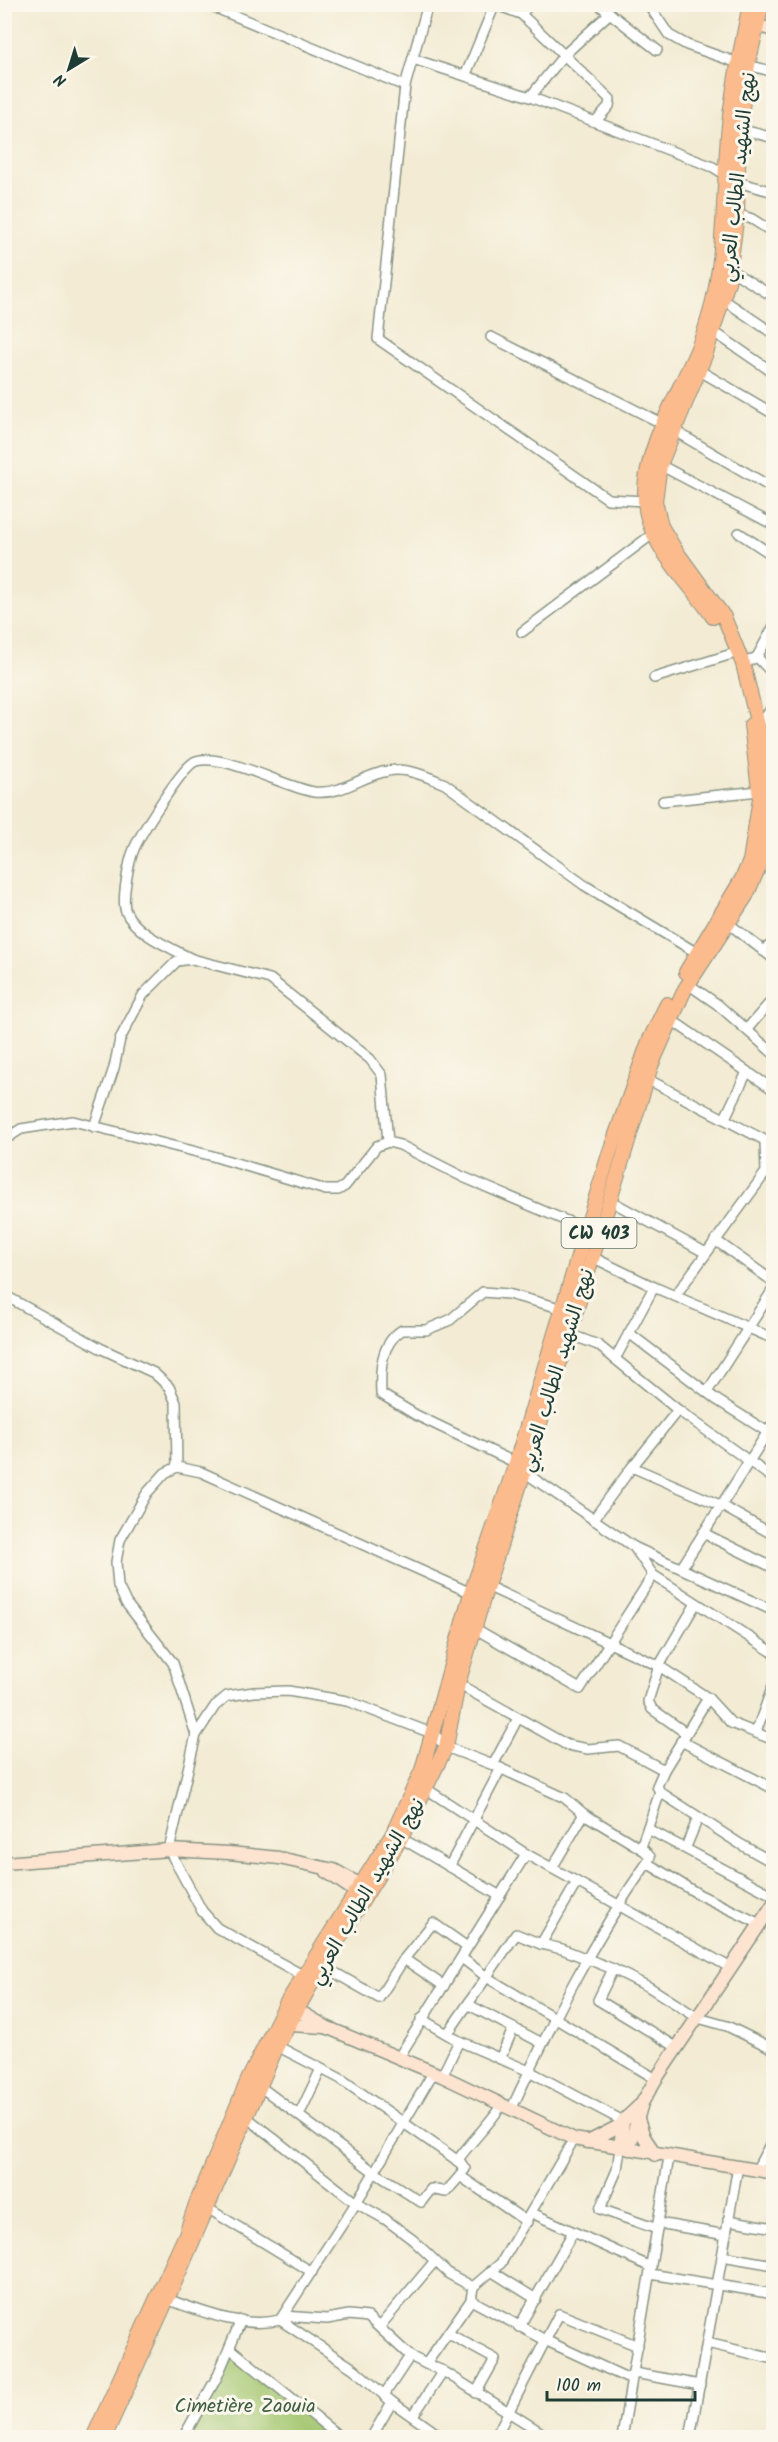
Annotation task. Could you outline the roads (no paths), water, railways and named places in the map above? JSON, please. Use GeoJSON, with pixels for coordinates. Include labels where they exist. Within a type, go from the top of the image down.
{"type":"FeatureCollection","features":[{"type":"Feature","properties":{"kind":"main road","name":"نهج الشهيد الطالب العربي"},"geometry":{"type":"LineString","coordinates":[[750,4],[752,24]]}},
{"type":"Feature","properties":{"kind":"main road","name":"نهج الشهيد الطالب العربي"},"geometry":{"type":"LineString","coordinates":[[694,368],[726,268],[737,214],[729,125],[752,24],[762,4]]}},
{"type":"Feature","properties":{"kind":"main road"},"geometry":{"type":"LineString","coordinates":[[752,24],[774,30]]}},
{"type":"Feature","properties":{"kind":"main road","name":"نهج الشهيد الطالب العربي"},"geometry":{"type":"LineString","coordinates":[[293,2007],[323,1966],[392,1835],[422,1770],[434,1734],[471,1593],[569,1334],[587,1254],[588,1230],[609,1154],[649,1041],[697,953],[765,842],[743,664],[724,617],[654,533],[645,501],[645,483],[694,368],[714,332],[724,300],[732,178],[739,129],[743,64]]}},
{"type":"Feature","properties":{"kind":"main road","name":"نهج الشهيد الطالب العربي"},"geometry":{"type":"LineString","coordinates":[[104,2438],[200,2205],[248,2080],[285,2023],[304,1976],[401,1838],[446,1747],[458,1684],[564,1309],[609,1200],[647,1079],[670,1019],[688,984],[752,885],[761,862],[768,816],[770,761],[732,654],[716,620],[687,575],[657,513],[655,491],[668,427]]}},
{"type":"Feature","properties":{"kind":"main road"},"geometry":{"type":"LineString","coordinates":[[4,1863],[169,1850],[279,1858],[322,1867],[345,1875],[362,1891]]}},
{"type":"Feature","properties":{"kind":"main road"},"geometry":{"type":"LineString","coordinates":[[623,2151],[642,2103],[656,2079],[774,1903]]}},
{"type":"Feature","properties":{"kind":"main road"},"geometry":{"type":"LineString","coordinates":[[293,2007],[326,2027],[399,2057],[574,2139],[623,2151],[758,2169],[774,2174]]}},
{"type":"Feature","properties":{"kind":"main road","name":"نهج الشهيد الطالب العربي"},"geometry":{"type":"LineString","coordinates":[[200,2205],[245,2116],[285,2023]]}},
{"type":"Feature","properties":{"kind":"main road"},"geometry":{"type":"LineString","coordinates":[[285,2023],[326,2027]]}},
{"type":"Feature","properties":{"kind":"main road"},"geometry":{"type":"LineString","coordinates":[[588,2142],[622,2123],[642,2103]]}},
{"type":"Feature","properties":{"kind":"main road"},"geometry":{"type":"LineString","coordinates":[[637,2116],[640,2128],[656,2155]]}},
{"type":"Feature","properties":{"kind":"main road"},"geometry":{"type":"LineString","coordinates":[[622,2123],[623,2151]]}},
{"type":"Feature","properties":{"kind":"main road","name":"نهج الشهيد الطالب العربي"},"geometry":{"type":"LineString","coordinates":[[93,2438],[162,2298]]}},
{"type":"Feature","properties":{"kind":"street"},"geometry":{"type":"LineString","coordinates":[[206,4],[405,86]]}},
{"type":"Feature","properties":{"kind":"street"},"geometry":{"type":"LineString","coordinates":[[428,4],[405,86],[378,339],[608,499],[645,501]]}},
{"type":"Feature","properties":{"kind":"street"},"geometry":{"type":"LineString","coordinates":[[521,14],[530,4]]}},
{"type":"Feature","properties":{"kind":"street"},"geometry":{"type":"LineString","coordinates":[[598,4],[657,50]]}},
{"type":"Feature","properties":{"kind":"street"},"geometry":{"type":"LineString","coordinates":[[648,4],[669,34],[687,45],[774,72]]}},
{"type":"Feature","properties":{"kind":"street"},"geometry":{"type":"LineString","coordinates":[[466,74],[480,36],[495,5],[521,14],[610,99],[609,106],[595,122]]}},
{"type":"Feature","properties":{"kind":"street"},"geometry":{"type":"LineString","coordinates":[[530,97],[564,55],[609,14]]}},
{"type":"Feature","properties":{"kind":"street"},"geometry":{"type":"LineString","coordinates":[[413,59],[466,74],[530,97],[732,178],[774,192]]}},
{"type":"Feature","properties":{"kind":"street"},"geometry":{"type":"LineString","coordinates":[[739,129],[774,138]]}},
{"type":"Feature","properties":{"kind":"street"},"geometry":{"type":"LineString","coordinates":[[737,214],[774,233]]}},
{"type":"Feature","properties":{"kind":"street"},"geometry":{"type":"LineString","coordinates":[[726,268],[774,297]]}},
{"type":"Feature","properties":{"kind":"street"},"geometry":{"type":"LineString","coordinates":[[724,300],[774,334]]}},
{"type":"Feature","properties":{"kind":"street"},"geometry":{"type":"LineString","coordinates":[[714,332],[774,373]]}},
{"type":"Feature","properties":{"kind":"street"},"geometry":{"type":"LineString","coordinates":[[491,337],[668,427],[774,489]]}},
{"type":"Feature","properties":{"kind":"street"},"geometry":{"type":"LineString","coordinates":[[694,368],[774,414]]}},
{"type":"Feature","properties":{"kind":"street"},"geometry":{"type":"LineString","coordinates":[[660,465],[774,525]]}},
{"type":"Feature","properties":{"kind":"street"},"geometry":{"type":"LineString","coordinates":[[522,632],[654,533]]}},
{"type":"Feature","properties":{"kind":"street"},"geometry":{"type":"LineString","coordinates":[[740,533],[774,556]]}},
{"type":"Feature","properties":{"kind":"street"},"geometry":{"type":"LineString","coordinates":[[743,664],[757,657],[774,626]]}},
{"type":"Feature","properties":{"kind":"street"},"geometry":{"type":"LineString","coordinates":[[654,678],[732,654]]}},
{"type":"Feature","properties":{"kind":"street"},"geometry":{"type":"LineString","coordinates":[[757,657],[774,675]]}},
{"type":"Feature","properties":{"kind":"street"},"geometry":{"type":"LineString","coordinates":[[759,726],[774,705]]}},
{"type":"Feature","properties":{"kind":"street"},"geometry":{"type":"LineString","coordinates":[[388,1142],[382,1075],[369,1059],[270,979],[192,959],[138,927],[129,917],[123,903],[133,850],[178,777],[190,763],[204,760],[232,765],[314,792],[345,788],[389,770],[422,775],[445,784],[584,885],[697,953]]}},
{"type":"Feature","properties":{"kind":"street"},"geometry":{"type":"LineString","coordinates":[[663,801],[759,791]]}},
{"type":"Feature","properties":{"kind":"street"},"geometry":{"type":"LineString","coordinates":[[728,923],[774,959]]}},
{"type":"Feature","properties":{"kind":"street"},"geometry":{"type":"LineString","coordinates":[[764,951],[774,942]]}},
{"type":"Feature","properties":{"kind":"street"},"geometry":{"type":"LineString","coordinates":[[94,1127],[114,1068],[120,1039],[143,995],[177,961],[192,959]]}},
{"type":"Feature","properties":{"kind":"street"},"geometry":{"type":"LineString","coordinates":[[688,984],[747,1029],[774,1054]]}},
{"type":"Feature","properties":{"kind":"street"},"geometry":{"type":"LineString","coordinates":[[747,1029],[774,998]]}},
{"type":"Feature","properties":{"kind":"street"},"geometry":{"type":"LineString","coordinates":[[670,1019],[774,1090]]}},
{"type":"Feature","properties":{"kind":"street"},"geometry":{"type":"LineString","coordinates":[[725,1118],[747,1072]]}},
{"type":"Feature","properties":{"kind":"street"},"geometry":{"type":"LineString","coordinates":[[647,1079],[769,1143],[766,1172],[675,1296]]}},
{"type":"Feature","properties":{"kind":"street"},"geometry":{"type":"LineString","coordinates":[[4,1140],[21,1129],[73,1122],[209,1155],[326,1190],[338,1190],[345,1186],[377,1146],[388,1142],[400,1145],[463,1177],[588,1230]]}},
{"type":"Feature","properties":{"kind":"street"},"geometry":{"type":"LineString","coordinates":[[766,1172],[774,1179]]}},
{"type":"Feature","properties":{"kind":"street"},"geometry":{"type":"LineString","coordinates":[[609,1200],[706,1253]]}},
{"type":"Feature","properties":{"kind":"street"},"geometry":{"type":"LineString","coordinates":[[715,1240],[774,1282]]}},
{"type":"Feature","properties":{"kind":"street"},"geometry":{"type":"LineString","coordinates":[[587,1254],[654,1287],[774,1339]]}},
{"type":"Feature","properties":{"kind":"street"},"geometry":{"type":"LineString","coordinates":[[615,1359],[654,1287]]}},
{"type":"Feature","properties":{"kind":"street"},"geometry":{"type":"LineString","coordinates":[[707,1392],[747,1326],[774,1288]]}},
{"type":"Feature","properties":{"kind":"street"},"geometry":{"type":"LineString","coordinates":[[564,1309],[508,1294],[483,1292],[450,1320],[426,1330],[402,1330],[388,1344],[380,1369],[381,1394],[416,1415],[520,1468],[634,1546],[774,1611]]}},
{"type":"Feature","properties":{"kind":"street"},"geometry":{"type":"LineString","coordinates":[[4,1294],[100,1348],[154,1373],[169,1387],[176,1403],[177,1467]]}},
{"type":"Feature","properties":{"kind":"street"},"geometry":{"type":"LineString","coordinates":[[629,1333],[707,1392],[770,1434]]}},
{"type":"Feature","properties":{"kind":"street"},"geometry":{"type":"LineString","coordinates":[[569,1334],[598,1346],[678,1410],[774,1479]]}},
{"type":"Feature","properties":{"kind":"street"},"geometry":{"type":"LineString","coordinates":[[593,1520],[678,1410]]}},
{"type":"Feature","properties":{"kind":"street"},"geometry":{"type":"LineString","coordinates":[[682,1567],[770,1434],[774,1422]]}},
{"type":"Feature","properties":{"kind":"street"},"geometry":{"type":"LineString","coordinates":[[196,1735],[173,1663],[126,1603],[118,1586],[116,1562],[120,1540],[147,1492],[165,1473],[177,1467],[201,1472],[471,1593]]}},
{"type":"Feature","properties":{"kind":"street"},"geometry":{"type":"LineString","coordinates":[[632,1467],[722,1506],[774,1535]]}},
{"type":"Feature","properties":{"kind":"street"},"geometry":{"type":"LineString","coordinates":[[703,1533],[774,1568]]}},
{"type":"Feature","properties":{"kind":"street"},"geometry":{"type":"LineString","coordinates":[[634,1546],[653,1575],[695,1605],[774,1653]]}},
{"type":"Feature","properties":{"kind":"street"},"geometry":{"type":"LineString","coordinates":[[474,1628],[580,1689],[653,1575]]}},
{"type":"Feature","properties":{"kind":"street"},"geometry":{"type":"LineString","coordinates":[[487,1586],[659,1666],[708,1698],[731,1723],[774,1740]]}},
{"type":"Feature","properties":{"kind":"street"},"geometry":{"type":"LineString","coordinates":[[695,1605],[659,1666],[648,1701],[652,1709],[683,1737],[774,1790]]}},
{"type":"Feature","properties":{"kind":"street"},"geometry":{"type":"LineString","coordinates":[[756,1732],[774,1683]]}},
{"type":"Feature","properties":{"kind":"street"},"geometry":{"type":"LineString","coordinates":[[458,1684],[567,1745],[588,1749],[619,1746],[664,1770]]}},
{"type":"Feature","properties":{"kind":"street"},"geometry":{"type":"LineString","coordinates":[[304,1976],[217,1928],[202,1911],[169,1850],[196,1735],[215,1706],[227,1696],[288,1691],[347,1701],[434,1734],[446,1747],[497,1766],[565,1798],[584,1814],[641,1847],[650,1857],[585,1959],[554,2017],[529,2072],[506,2108],[473,2139],[458,2161]]}},
{"type":"Feature","properties":{"kind":"street"},"geometry":{"type":"LineString","coordinates":[[708,1698],[683,1737],[657,1786],[660,1792],[698,1818],[774,1863]]}},
{"type":"Feature","properties":{"kind":"street"},"geometry":{"type":"LineString","coordinates":[[449,1867],[474,1821],[518,1718]]}},
{"type":"Feature","properties":{"kind":"street"},"geometry":{"type":"LineString","coordinates":[[425,1788],[526,1854],[730,1968]]}},
{"type":"Feature","properties":{"kind":"street"},"geometry":{"type":"LineString","coordinates":[[641,1847],[660,1792]]}},
{"type":"Feature","properties":{"kind":"street"},"geometry":{"type":"LineString","coordinates":[[552,1868],[584,1814]]}},
{"type":"Feature","properties":{"kind":"street"},"geometry":{"type":"LineString","coordinates":[[686,1847],[698,1818]]}},
{"type":"Feature","properties":{"kind":"street"},"geometry":{"type":"LineString","coordinates":[[648,1829],[686,1847],[774,1896]]}},
{"type":"Feature","properties":{"kind":"street"},"geometry":{"type":"LineString","coordinates":[[401,1838],[500,1896]]}},
{"type":"Feature","properties":{"kind":"street"},"geometry":{"type":"LineString","coordinates":[[399,2057],[421,2019],[463,1959],[467,1947],[526,1854]]}},
{"type":"Feature","properties":{"kind":"street"},"geometry":{"type":"LineString","coordinates":[[647,1863],[700,1895],[760,1924]]}},
{"type":"Feature","properties":{"kind":"street"},"geometry":{"type":"LineString","coordinates":[[541,1944],[577,1882]]}},
{"type":"Feature","properties":{"kind":"street"},"geometry":{"type":"LineString","coordinates":[[323,1966],[379,1998],[404,1959],[433,1923],[467,1947]]}},
{"type":"Feature","properties":{"kind":"street"},"geometry":{"type":"LineString","coordinates":[[448,2033],[488,1978],[516,1934],[613,1969],[649,1987],[698,2018],[727,2026],[774,2049]]}},
{"type":"Feature","properties":{"kind":"street"},"geometry":{"type":"LineString","coordinates":[[404,1959],[444,1986]]}},
{"type":"Feature","properties":{"kind":"street"},"geometry":{"type":"LineString","coordinates":[[463,1959],[488,1978],[656,2079]]}},
{"type":"Feature","properties":{"kind":"street"},"geometry":{"type":"LineString","coordinates":[[613,1969],[598,2000],[678,2048]]}},
{"type":"Feature","properties":{"kind":"street"},"geometry":{"type":"LineString","coordinates":[[469,2005],[542,2043]]}},
{"type":"Feature","properties":{"kind":"street"},"geometry":{"type":"LineString","coordinates":[[421,2019],[459,2041],[529,2072],[622,2123]]}},
{"type":"Feature","properties":{"kind":"street"},"geometry":{"type":"LineString","coordinates":[[500,2059],[513,2029]]}},
{"type":"Feature","properties":{"kind":"street"},"geometry":{"type":"LineString","coordinates":[[282,2318],[459,2041]]}},
{"type":"Feature","properties":{"kind":"street"},"geometry":{"type":"LineString","coordinates":[[258,2085],[375,2172],[421,2202],[431,2189],[446,2192],[465,2169],[458,2161],[359,2091],[277,2046]]}},
{"type":"Feature","properties":{"kind":"street"},"geometry":{"type":"LineString","coordinates":[[299,2115],[320,2071]]}},
{"type":"Feature","properties":{"kind":"street"},"geometry":{"type":"LineString","coordinates":[[245,2116],[356,2203],[385,2219],[413,2240],[449,2274],[473,2287]]}},
{"type":"Feature","properties":{"kind":"street"},"geometry":{"type":"LineString","coordinates":[[758,2169],[774,2137]]}},
{"type":"Feature","properties":{"kind":"street"},"geometry":{"type":"LineString","coordinates":[[426,2364],[471,2300],[473,2287],[501,2263],[574,2139]]}},
{"type":"Feature","properties":{"kind":"street"},"geometry":{"type":"LineString","coordinates":[[623,2151],[600,2209],[658,2226],[726,2235]]}},
{"type":"Feature","properties":{"kind":"street"},"geometry":{"type":"LineString","coordinates":[[622,2438],[669,2157]]}},
{"type":"Feature","properties":{"kind":"street"},"geometry":{"type":"LineString","coordinates":[[690,2438],[738,2166]]}},
{"type":"Feature","properties":{"kind":"street"},"geometry":{"type":"LineString","coordinates":[[460,2176],[529,2218],[572,2234],[651,2271],[717,2287],[774,2294]]}},
{"type":"Feature","properties":{"kind":"street"},"geometry":{"type":"LineString","coordinates":[[200,2205],[312,2272]]}},
{"type":"Feature","properties":{"kind":"street"},"geometry":{"type":"LineString","coordinates":[[728,2220],[774,2228]]}},
{"type":"Feature","properties":{"kind":"street"},"geometry":{"type":"LineString","coordinates":[[519,2327],[572,2234]]}},
{"type":"Feature","properties":{"kind":"street"},"geometry":{"type":"LineString","coordinates":[[722,2256],[774,2265]]}},
{"type":"Feature","properties":{"kind":"street"},"geometry":{"type":"LineString","coordinates":[[380,2326],[434,2262]]}},
{"type":"Feature","properties":{"kind":"street"},"geometry":{"type":"LineString","coordinates":[[491,2271],[536,2299]]}},
{"type":"Feature","properties":{"kind":"street"},"geometry":{"type":"LineString","coordinates":[[162,2298],[209,2315],[240,2320],[270,2322],[282,2318],[327,2319],[349,2315],[368,2317],[410,2356],[443,2372],[550,2438]]}},
{"type":"Feature","properties":{"kind":"street"},"geometry":{"type":"LineString","coordinates":[[471,2300],[519,2327],[627,2378],[634,2373],[700,2385]]}},
{"type":"Feature","properties":{"kind":"street"},"geometry":{"type":"LineString","coordinates":[[495,2438],[560,2314],[638,2346]]}},
{"type":"Feature","properties":{"kind":"street"},"geometry":{"type":"LineString","coordinates":[[282,2318],[354,2369],[392,2402],[443,2438]]}},
{"type":"Feature","properties":{"kind":"street"},"geometry":{"type":"LineString","coordinates":[[183,2438],[231,2349],[240,2320]]}},
{"type":"Feature","properties":{"kind":"street"},"geometry":{"type":"LineString","coordinates":[[449,2334],[495,2359],[477,2393]]}},
{"type":"Feature","properties":{"kind":"street"},"geometry":{"type":"LineString","coordinates":[[707,2343],[774,2359]]}},
{"type":"Feature","properties":{"kind":"street"},"geometry":{"type":"LineString","coordinates":[[231,2349],[341,2438]]}},
{"type":"Feature","properties":{"kind":"street"},"geometry":{"type":"LineString","coordinates":[[384,2395],[410,2356]]}},
{"type":"Feature","properties":{"kind":"street"},"geometry":{"type":"LineString","coordinates":[[413,2416],[443,2372]]}},
{"type":"Feature","properties":{"kind":"street"},"geometry":{"type":"LineString","coordinates":[[371,2438],[392,2402]]}},
{"type":"Feature","properties":{"kind":"park label","name":"Cimetière Zaouia"},"geometry":{"type":"Point","coordinates":[245,2405]}}]}
